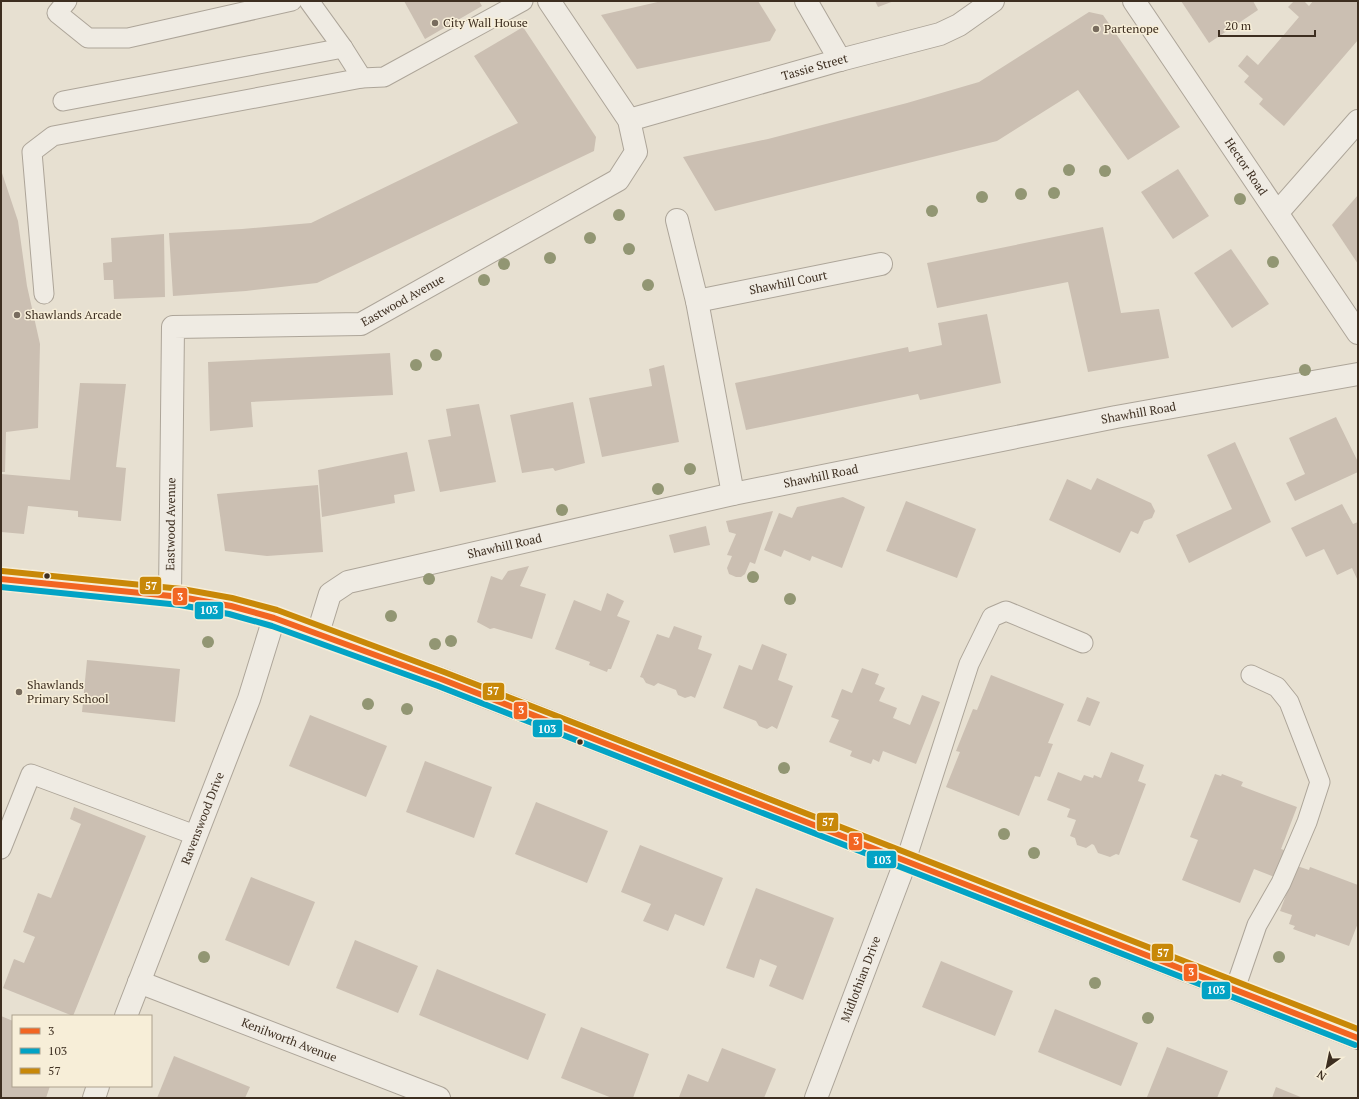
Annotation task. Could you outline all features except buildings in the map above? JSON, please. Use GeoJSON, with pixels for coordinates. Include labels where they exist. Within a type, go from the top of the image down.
{"type":"FeatureCollection","features":[{"type":"Feature","properties":{"kind":"street","name":"Eastwood Avenue"},"geometry":{"type":"LineString","coordinates":[[170,596],[173,328],[361,324],[618,180],[636,152],[629,120],[550,1]]}},
{"type":"Feature","properties":{"kind":"street"},"geometry":{"type":"LineString","coordinates":[[806,1],[840,60]]}},
{"type":"Feature","properties":{"kind":"street","name":"Tassie Street"},"geometry":{"type":"LineString","coordinates":[[629,120],[840,60],[940,34],[959,25],[993,1]]}},
{"type":"Feature","properties":{"kind":"street","name":"Hector Road"},"geometry":{"type":"LineString","coordinates":[[1134,1],[1278,212],[1358,333]]}},
{"type":"Feature","properties":{"kind":"street"},"geometry":{"type":"LineString","coordinates":[[1278,212],[1358,121]]}},
{"type":"Feature","properties":{"kind":"street"},"geometry":{"type":"LineString","coordinates":[[677,220],[697,301],[733,494]]}},
{"type":"Feature","properties":{"kind":"street","name":"Shawhill Court"},"geometry":{"type":"LineString","coordinates":[[697,301],[881,264]]}},
{"type":"Feature","properties":{"kind":"street","name":"Shawhill Road"},"geometry":{"type":"LineString","coordinates":[[318,633],[330,594],[348,582],[733,494],[1116,417],[1358,374]]}},
{"type":"Feature","properties":{"kind":"street"},"geometry":{"type":"LineString","coordinates":[[1,580],[170,596],[231,606],[274,618],[455,684],[1358,1038]]}},
{"type":"Feature","properties":{"kind":"street","name":"Ravenswood Drive"},"geometry":{"type":"LineString","coordinates":[[126,1015],[249,699],[274,618]]}},
{"type":"Feature","properties":{"kind":"street","name":"Midlothian Drive"},"geometry":{"type":"LineString","coordinates":[[816,1098],[906,860]]}},
{"type":"Feature","properties":{"kind":"street","name":"Kenilworth Avenue"},"geometry":{"type":"LineString","coordinates":[[139,982],[439,1098]]}},
{"type":"Feature","properties":{"kind":"street"},"geometry":{"type":"LineString","coordinates":[[94,1098],[98,1087]]}},
{"type":"Feature","properties":{"kind":"lane"},"geometry":{"type":"LineString","coordinates":[[67,1],[57,13],[88,38],[128,38],[292,1]]}},
{"type":"Feature","properties":{"kind":"lane"},"geometry":{"type":"LineString","coordinates":[[309,1],[343,48],[362,78]]}},
{"type":"Feature","properties":{"kind":"lane"},"geometry":{"type":"LineString","coordinates":[[44,294],[32,152],[53,136],[362,78],[384,77],[523,1]]}},
{"type":"Feature","properties":{"kind":"lane"},"geometry":{"type":"LineString","coordinates":[[63,101],[343,48]]}},
{"type":"Feature","properties":{"kind":"lane"},"geometry":{"type":"LineString","coordinates":[[906,860],[969,664],[992,617],[1006,611],[1083,643]]}},
{"type":"Feature","properties":{"kind":"lane"},"geometry":{"type":"LineString","coordinates":[[1235,989],[1258,925],[1282,883],[1307,822],[1320,782],[1289,702],[1277,687],[1251,675]]}},
{"type":"Feature","properties":{"kind":"lane"},"geometry":{"type":"LineString","coordinates":[[1,849],[31,774],[196,835]]}},
{"type":"Feature","properties":{"kind":"transit line","name":"57"},"geometry":{"type":"LineString","coordinates":[[2,571],[182,589],[232,598],[277,610],[444,672],[1358,1029]]}},
{"type":"Feature","properties":{"kind":"transit line","name":"3"},"geometry":{"type":"LineString","coordinates":[[1,579],[181,597],[231,606],[274,618],[441,679],[1358,1038]]}},
{"type":"Feature","properties":{"kind":"transit line","name":"103"},"geometry":{"type":"LineString","coordinates":[[1,587],[180,605],[229,614],[272,626],[438,686],[1355,1045]]}},
{"type":"Feature","properties":{"kind":"place","name":"City Wall House"},"geometry":{"type":"Point","coordinates":[435,23]}},
{"type":"Feature","properties":{"kind":"place","name":"Partenope"},"geometry":{"type":"Point","coordinates":[1096,29]}},
{"type":"Feature","properties":{"kind":"place","name":"Shawlands Arcade"},"geometry":{"type":"Point","coordinates":[17,315]}},
{"type":"Feature","properties":{"kind":"place","name":"Shawlands Primary School"},"geometry":{"type":"Point","coordinates":[19,692]}}]}
